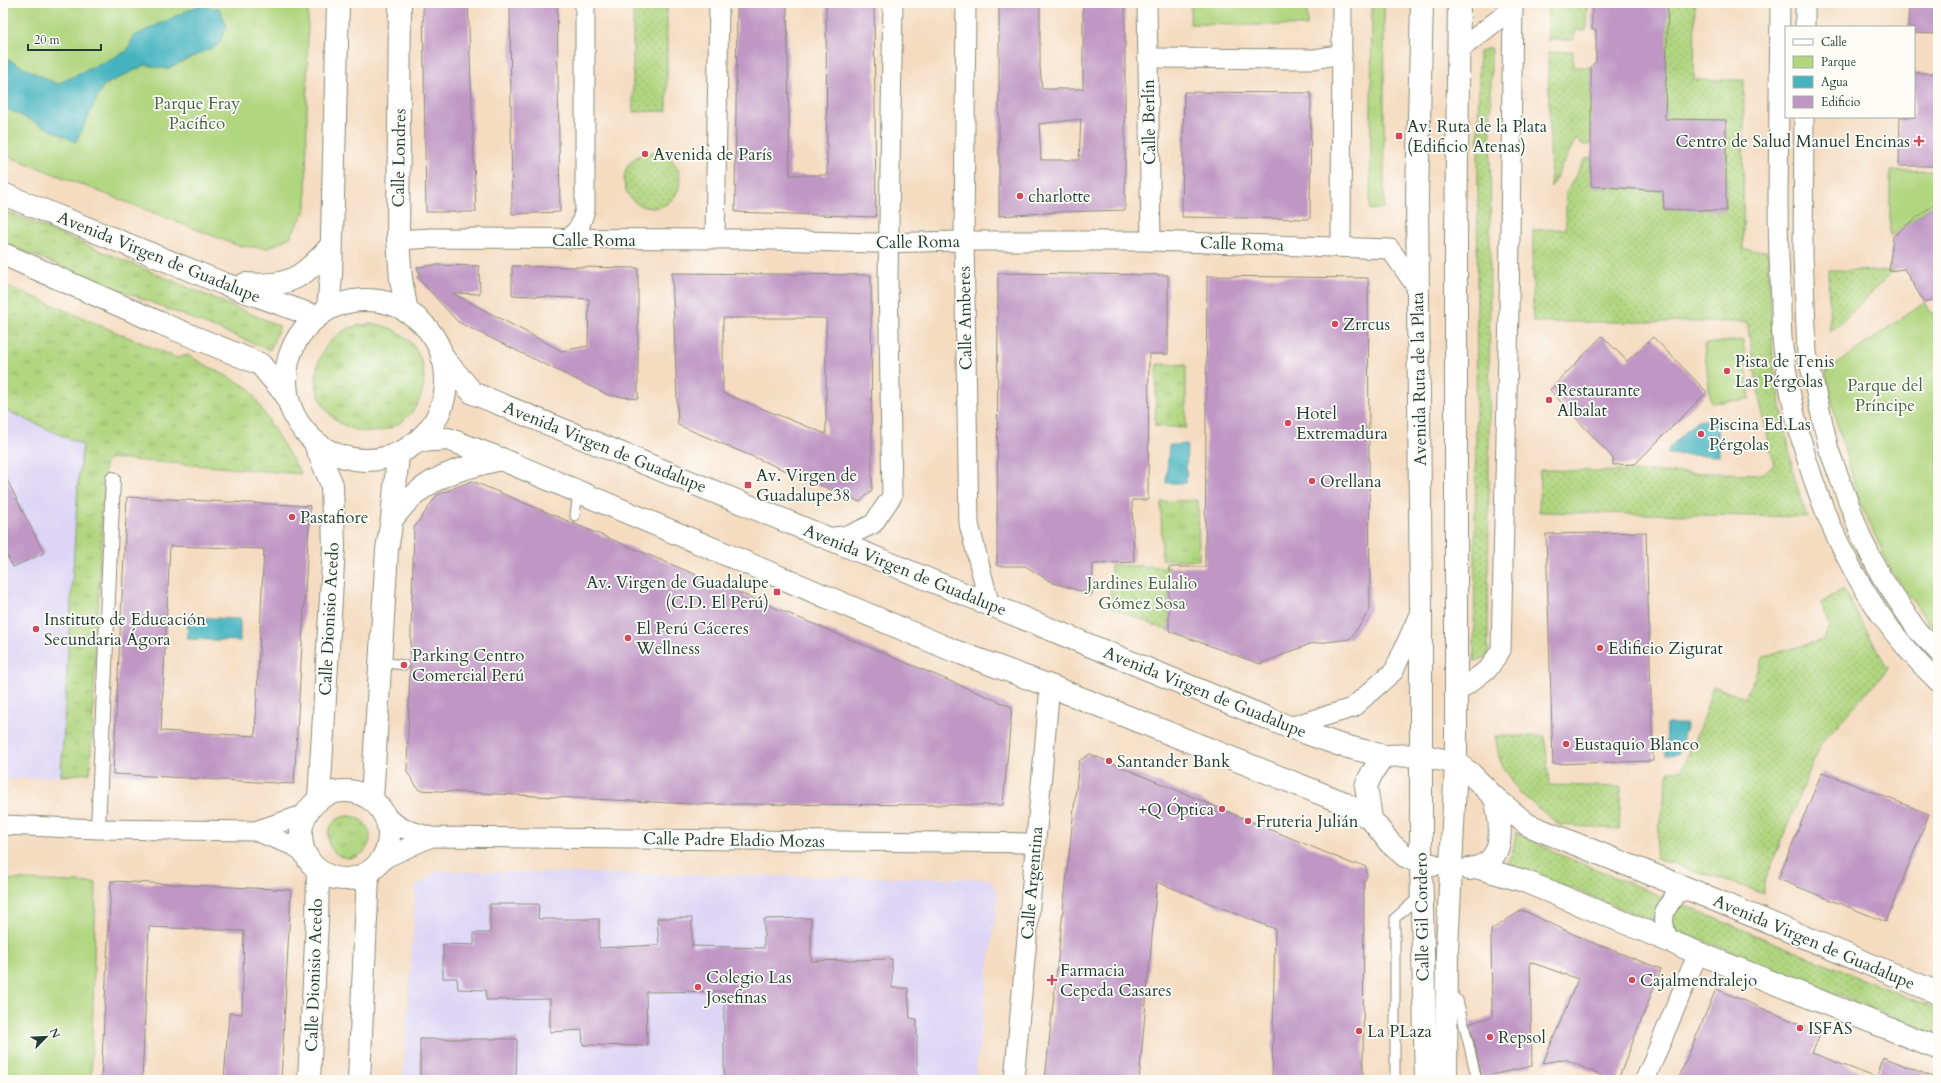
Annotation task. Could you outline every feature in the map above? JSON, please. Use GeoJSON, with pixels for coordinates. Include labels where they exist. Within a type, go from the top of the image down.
{"type":"FeatureCollection","features":[{"type":"Feature","properties":{"kind":"main road"},"geometry":{"type":"LineString","coordinates":[[322,313],[331,246],[338,3]]}},
{"type":"Feature","properties":{"kind":"main road","name":"Calle Londres"},"geometry":{"type":"LineString","coordinates":[[400,3],[398,240],[401,279],[407,312]]}},
{"type":"Feature","properties":{"kind":"main road","name":"Avenida Ruta de la Plata"},"geometry":{"type":"LineString","coordinates":[[1421,755],[1422,608],[1417,195],[1422,3]]}},
{"type":"Feature","properties":{"kind":"main road","name":"Avenida Ruta de la Plata"},"geometry":{"type":"LineString","coordinates":[[1456,763],[1455,694],[1459,3]]}},
{"type":"Feature","properties":{"kind":"main road","name":"Avenida Virgen de Guadalupe"},"geometry":{"type":"LineString","coordinates":[[3,194],[222,283],[322,313]]}},
{"type":"Feature","properties":{"kind":"main road"},"geometry":{"type":"LineString","coordinates":[[222,283],[268,286],[282,283],[298,276],[314,266],[331,246]]}},
{"type":"Feature","properties":{"kind":"main road"},"geometry":{"type":"LineString","coordinates":[[3,254],[160,323],[260,364],[287,396]]}},
{"type":"Feature","properties":{"kind":"main road"},"geometry":{"type":"LineString","coordinates":[[360,300],[384,302],[407,312],[422,324],[434,340],[442,357],[445,380],[443,402],[433,423],[419,441],[398,454],[376,460],[354,460],[332,454],[314,441],[296,421],[287,396],[286,374],[291,352],[301,333],[322,313],[345,303],[360,300]]}},
{"type":"Feature","properties":{"kind":"main road","name":"Avenida Virgen de Guadalupe"},"geometry":{"type":"LineString","coordinates":[[442,357],[473,393],[990,606],[1289,727],[1340,745],[1384,756],[1421,755],[1456,763],[1470,773],[1495,798],[1528,825],[1691,890],[1938,993]]}},
{"type":"Feature","properties":{"kind":"main road"},"geometry":{"type":"LineString","coordinates":[[419,441],[448,439],[501,458],[952,650],[1050,686],[1342,802],[1371,819],[1390,843],[1405,856],[1421,863],[1452,869],[1479,868],[1524,881],[1698,953],[1938,1048]]}},
{"type":"Feature","properties":{"kind":"main road","name":"Calle Dionisio Acedo"},"geometry":{"type":"LineString","coordinates":[[312,807],[334,547],[332,485],[314,441]]}},
{"type":"Feature","properties":{"kind":"main road"},"geometry":{"type":"LineString","coordinates":[[372,800],[387,550],[392,519],[398,454]]}},
{"type":"Feature","properties":{"kind":"main road"},"geometry":{"type":"LineString","coordinates":[[392,519],[412,496],[442,476],[466,467],[501,458]]}},
{"type":"Feature","properties":{"kind":"main road","name":"Calle Gil Cordero"},"geometry":{"type":"LineString","coordinates":[[1421,755],[1421,863],[1426,1080]]}},
{"type":"Feature","properties":{"kind":"main road"},"geometry":{"type":"LineString","coordinates":[[1371,819],[1366,786],[1372,773],[1384,756]]}},
{"type":"Feature","properties":{"kind":"main road","name":"Calle Gil Cordero"},"geometry":{"type":"LineString","coordinates":[[1446,1080],[1446,993],[1456,763]]}},
{"type":"Feature","properties":{"kind":"main road"},"geometry":{"type":"LineString","coordinates":[[346,790],[360,793],[372,800],[386,817],[389,831],[388,845],[383,859],[368,874],[355,878],[342,880],[329,876],[318,870],[304,853],[301,840],[302,827],[312,807],[332,793],[346,790]]}},
{"type":"Feature","properties":{"kind":"main road"},"geometry":{"type":"LineString","coordinates":[[1479,868],[1492,859],[1498,845],[1501,831],[1495,798]]}},
{"type":"Feature","properties":{"kind":"main road","name":"Calle Dionisio Acedo"},"geometry":{"type":"LineString","coordinates":[[309,1080],[317,930],[318,870]]}},
{"type":"Feature","properties":{"kind":"main road"},"geometry":{"type":"LineString","coordinates":[[359,1080],[368,874]]}},
{"type":"Feature","properties":{"kind":"street"},"geometry":{"type":"LineString","coordinates":[[569,239],[580,226],[585,210],[585,3]]}},
{"type":"Feature","properties":{"kind":"street"},"geometry":{"type":"LineString","coordinates":[[715,239],[719,3]]}},
{"type":"Feature","properties":{"kind":"street"},"geometry":{"type":"LineString","coordinates":[[827,538],[850,535],[873,524],[892,496],[888,278],[892,3]]}},
{"type":"Feature","properties":{"kind":"street","name":"Calle Amberes"},"geometry":{"type":"LineString","coordinates":[[966,3],[964,241],[969,524],[990,606]]}},
{"type":"Feature","properties":{"kind":"street","name":"Calle Berlín"},"geometry":{"type":"LineString","coordinates":[[1147,3],[1151,241]]}},
{"type":"Feature","properties":{"kind":"street"},"geometry":{"type":"LineString","coordinates":[[1341,246],[1342,3]]}},
{"type":"Feature","properties":{"kind":"street"},"geometry":{"type":"LineString","coordinates":[[1780,3],[1778,242],[1782,339],[1801,444],[1826,518],[1857,578],[1892,632],[1919,665],[1938,682]]}},
{"type":"Feature","properties":{"kind":"street"},"geometry":{"type":"LineString","coordinates":[[1805,3],[1805,26]]}},
{"type":"Feature","properties":{"kind":"street"},"geometry":{"type":"LineString","coordinates":[[1458,51],[1513,5]]}},
{"type":"Feature","properties":{"kind":"street"},"geometry":{"type":"LineString","coordinates":[[1455,694],[1489,668],[1501,650],[1509,294],[1513,5]]}},
{"type":"Feature","properties":{"kind":"street"},"geometry":{"type":"LineString","coordinates":[[1148,58],[1314,58],[1342,54]]}},
{"type":"Feature","properties":{"kind":"street"},"geometry":{"type":"LineString","coordinates":[[1804,118],[1803,255],[1807,353],[1829,450],[1863,541],[1881,576],[1917,630],[1938,652]]}},
{"type":"Feature","properties":{"kind":"street","name":"Calle Roma"},"geometry":{"type":"LineString","coordinates":[[398,240],[715,239],[889,243],[964,241],[1151,241],[1341,246],[1390,249],[1418,289]]}},
{"type":"Feature","properties":{"kind":"street"},"geometry":{"type":"LineString","coordinates":[[98,829],[113,479]]}},
{"type":"Feature","properties":{"kind":"street"},"geometry":{"type":"LineString","coordinates":[[1289,727],[1352,708],[1394,670],[1422,608]]}},
{"type":"Feature","properties":{"kind":"street","name":"Calle Argentina"},"geometry":{"type":"LineString","coordinates":[[1014,1080],[1050,686]]}},
{"type":"Feature","properties":{"kind":"street"},"geometry":{"type":"LineString","coordinates":[[255,831],[312,807]]}},
{"type":"Feature","properties":{"kind":"street","name":"Calle Padre Eladio Mozas"},"geometry":{"type":"LineString","coordinates":[[386,817],[402,828],[431,837],[1036,843]]}},
{"type":"Feature","properties":{"kind":"street"},"geometry":{"type":"LineString","coordinates":[[3,825],[98,829],[255,831],[294,846],[304,853]]}},
{"type":"Feature","properties":{"kind":"street","name":"Calle Padre Eladio Mozas"},"geometry":{"type":"LineString","coordinates":[[383,859],[431,837]]}},
{"type":"Feature","properties":{"kind":"street","name":"Avenida Virgen de Guadalupe"},"geometry":{"type":"LineString","coordinates":[[1669,941],[1664,930],[1663,917],[1669,903],[1678,892],[1691,890]]}},
{"type":"Feature","properties":{"kind":"street"},"geometry":{"type":"LineString","coordinates":[[1645,1080],[1698,953]]}},
{"type":"Feature","properties":{"kind":"lane"},"geometry":{"type":"LineString","coordinates":[[575,516],[578,492]]}},
{"type":"Feature","properties":{"kind":"lane"},"geometry":{"type":"LineString","coordinates":[[380,662],[404,665]]}},
{"type":"Feature","properties":{"kind":"lane"},"geometry":{"type":"LineString","coordinates":[[1395,1080],[1395,918],[1422,894]]}},
{"type":"Feature","properties":{"kind":"lane"},"geometry":{"type":"LineString","coordinates":[[1446,993],[1458,1000],[1477,1080]]}},
{"type":"Feature","properties":{"kind":"shaded area","name":"Instituto de Educación Secundaria Ágora"},"geometry":{"type":"Polygon","coordinates":[[[3,409],[83,445],[78,482],[61,776],[3,780],[3,409]]]}},
{"type":"Feature","properties":{"kind":"shaded area","name":"Colegio Las Josefinas"},"geometry":{"type":"Polygon","coordinates":[[[437,871],[989,879],[998,893],[975,1080],[403,1080],[416,886],[437,871]]]}},
{"type":"Feature","properties":{"kind":"green space","name":"Parque Fray Pacífico"},"geometry":{"type":"Polygon","coordinates":[[[3,3],[308,3],[306,209],[290,237],[268,248],[239,246],[3,154],[3,3]]]}},
{"type":"Feature","properties":{"kind":"green space"},"geometry":{"type":"Polygon","coordinates":[[[633,3],[667,3],[667,111],[633,112],[633,3]]]}},
{"type":"Feature","properties":{"kind":"green space"},"geometry":{"type":"Polygon","coordinates":[[[1191,3],[1307,3],[1307,26],[1190,24],[1191,3]]]}},
{"type":"Feature","properties":{"kind":"green space"},"geometry":{"type":"Polygon","coordinates":[[[1372,3],[1384,3],[1384,208],[1370,210],[1372,3]]]}},
{"type":"Feature","properties":{"kind":"green space"},"geometry":{"type":"Polygon","coordinates":[[[1548,3],[1587,3],[1586,31],[1576,30],[1573,40],[1548,40],[1548,3]]]}},
{"type":"Feature","properties":{"kind":"green space"},"geometry":{"type":"Polygon","coordinates":[[[1667,3],[1695,3],[1694,80],[1744,80],[1743,250],[1768,251],[1773,362],[1794,477],[1807,517],[1539,512],[1540,470],[1762,474],[1774,465],[1760,402],[1747,322],[1533,322],[1533,230],[1566,229],[1566,193],[1585,159],[1593,158],[1592,186],[1663,191],[1664,209],[1726,207],[1726,120],[1665,119],[1667,3]]]}},
{"type":"Feature","properties":{"kind":"green space"},"geometry":{"type":"Polygon","coordinates":[[[1491,47],[1488,657],[1474,661],[1479,52],[1491,47]]]}},
{"type":"Feature","properties":{"kind":"green space"},"geometry":{"type":"Polygon","coordinates":[[[1573,51],[1573,67],[1591,67],[1592,144],[1584,145],[1576,139],[1551,187],[1548,53],[1573,51]]]}},
{"type":"Feature","properties":{"kind":"green space"},"geometry":{"type":"Polygon","coordinates":[[[646,152],[658,152],[668,156],[676,164],[680,174],[680,186],[676,196],[668,204],[658,208],[646,208],[636,204],[628,196],[624,186],[624,174],[628,164],[636,156],[646,152]]]}},
{"type":"Feature","properties":{"kind":"green space"},"geometry":{"type":"Polygon","coordinates":[[[1938,170],[1938,204],[1936,203],[1890,236],[1890,171],[1938,170]]]}},
{"type":"Feature","properties":{"kind":"green space"},"geometry":{"type":"Polygon","coordinates":[[[3,210],[280,326],[270,350],[3,243],[3,210]]]}},
{"type":"Feature","properties":{"kind":"green space"},"geometry":{"type":"Polygon","coordinates":[[[1828,270],[1893,271],[1830,332],[1828,270]]]}},
{"type":"Feature","properties":{"kind":"green space"},"geometry":{"type":"Polygon","coordinates":[[[3,284],[177,358],[187,355],[249,388],[301,474],[110,458],[105,466],[90,773],[61,776],[78,482],[83,445],[3,409],[3,284]]]}},
{"type":"Feature","properties":{"kind":"green space","name":"Parque del Príncipe"},"geometry":{"type":"Polygon","coordinates":[[[1924,302],[1931,313],[1938,313],[1938,635],[1892,572],[1860,503],[1835,417],[1826,372],[1924,302]]]}},
{"type":"Feature","properties":{"kind":"green space"},"geometry":{"type":"Polygon","coordinates":[[[370,324],[391,328],[408,340],[420,357],[424,378],[420,399],[408,416],[391,428],[370,432],[349,428],[332,416],[320,399],[316,378],[320,357],[332,340],[349,328],[370,324]]]}},
{"type":"Feature","properties":{"kind":"green space","name":"Pista de Tenis Las Pérgolas"},"geometry":{"type":"Polygon","coordinates":[[[1743,340],[1750,399],[1711,403],[1704,344],[1743,340]]]}},
{"type":"Feature","properties":{"kind":"green space"},"geometry":{"type":"Polygon","coordinates":[[[1157,364],[1186,365],[1186,428],[1155,426],[1157,364]]]}},
{"type":"Feature","properties":{"kind":"green space"},"geometry":{"type":"Polygon","coordinates":[[[1198,500],[1199,560],[1162,559],[1161,502],[1198,500]]]}},
{"type":"Feature","properties":{"kind":"green space","name":"Jardines Eulalio Gómez Sosa"},"geometry":{"type":"Polygon","coordinates":[[[1111,565],[1169,567],[1169,631],[1110,607],[1111,565]]]}},
{"type":"Feature","properties":{"kind":"green space"},"geometry":{"type":"Polygon","coordinates":[[[1843,589],[1888,669],[1821,743],[1764,883],[1764,893],[1655,858],[1669,771],[1682,770],[1704,716],[1713,686],[1745,698],[1764,656],[1823,640],[1830,626],[1821,603],[1843,589]]]}},
{"type":"Feature","properties":{"kind":"green space"},"geometry":{"type":"Polygon","coordinates":[[[1495,736],[1545,736],[1549,785],[1621,787],[1619,829],[1559,825],[1520,793],[1500,761],[1495,736]]]}},
{"type":"Feature","properties":{"kind":"green space"},"geometry":{"type":"Polygon","coordinates":[[[345,816],[353,816],[361,819],[367,825],[370,837],[367,849],[361,855],[353,858],[345,858],[337,855],[331,849],[328,841],[328,833],[331,825],[337,819],[345,816]]]}},
{"type":"Feature","properties":{"kind":"green space"},"geometry":{"type":"Polygon","coordinates":[[[1516,832],[1561,855],[1938,1010],[1938,1035],[1533,873],[1505,868],[1513,850],[1516,832]]]}},
{"type":"Feature","properties":{"kind":"green space"},"geometry":{"type":"Polygon","coordinates":[[[3,879],[96,883],[91,1080],[3,1080],[3,879]]]}},
{"type":"Feature","properties":{"kind":"water"},"geometry":{"type":"Polygon","coordinates":[[[197,6],[219,8],[227,26],[218,45],[167,69],[145,65],[103,86],[76,142],[3,107],[3,57],[57,84],[127,51],[134,36],[197,6]]]}},
{"type":"Feature","properties":{"kind":"water","name":"Piscina Ed.Las Pérgolas"},"geometry":{"type":"Polygon","coordinates":[[[1697,420],[1718,420],[1719,456],[1668,454],[1669,448],[1697,420]]]}},
{"type":"Feature","properties":{"kind":"water"},"geometry":{"type":"Polygon","coordinates":[[[1187,444],[1186,483],[1166,483],[1169,445],[1187,444]]]}},
{"type":"Feature","properties":{"kind":"water"},"geometry":{"type":"Polygon","coordinates":[[[188,617],[240,619],[240,641],[187,639],[188,617]]]}},
{"type":"Feature","properties":{"kind":"water"},"geometry":{"type":"Polygon","coordinates":[[[1667,724],[1687,724],[1678,754],[1666,755],[1667,724]]]}},
{"type":"Feature","properties":{"kind":"building"},"geometry":{"type":"Polygon","coordinates":[[[423,3],[468,3],[476,212],[426,212],[423,3]]]}},
{"type":"Feature","properties":{"kind":"building"},"geometry":{"type":"Polygon","coordinates":[[[510,3],[557,3],[560,212],[512,214],[510,3]]]}},
{"type":"Feature","properties":{"kind":"building"},"geometry":{"type":"Polygon","coordinates":[[[737,3],[787,3],[790,175],[827,175],[826,3],[874,3],[876,217],[735,212],[737,3]]]}},
{"type":"Feature","properties":{"kind":"building"},"geometry":{"type":"Polygon","coordinates":[[[999,3],[1040,3],[1040,67],[1042,89],[1083,89],[1083,3],[1125,3],[1125,210],[999,216],[999,3]],[[1081,119],[1039,124],[1041,160],[1079,160],[1081,119]]]}},
{"type":"Feature","properties":{"kind":"building"},"geometry":{"type":"Polygon","coordinates":[[[1592,3],[1668,3],[1665,119],[1726,120],[1726,211],[1664,209],[1663,191],[1591,186],[1591,67],[1596,61],[1596,30],[1592,30],[1592,3]]]}},
{"type":"Feature","properties":{"kind":"building"},"geometry":{"type":"Polygon","coordinates":[[[1909,3],[1938,3],[1938,34],[1915,33],[1915,26],[1908,26],[1909,3]]]}},
{"type":"Feature","properties":{"kind":"building","name":"Centro de Salud Manuel Encinas"},"geometry":{"type":"Polygon","coordinates":[[[1915,73],[1938,73],[1938,166],[1899,166],[1900,118],[1915,118],[1915,73]]]}},
{"type":"Feature","properties":{"kind":"building"},"geometry":{"type":"Polygon","coordinates":[[[1184,92],[1311,93],[1310,219],[1182,217],[1184,92]]]}},
{"type":"Feature","properties":{"kind":"building"},"geometry":{"type":"Polygon","coordinates":[[[1938,201],[1938,299],[1924,302],[1904,269],[1889,271],[1893,236],[1938,201]]]}},
{"type":"Feature","properties":{"kind":"building"},"geometry":{"type":"Polygon","coordinates":[[[436,265],[479,266],[480,294],[452,293],[562,351],[588,346],[589,299],[512,295],[512,266],[638,268],[638,399],[608,395],[458,322],[417,277],[421,277],[417,267],[436,265]]]}},
{"type":"Feature","properties":{"kind":"building"},"geometry":{"type":"Polygon","coordinates":[[[672,273],[871,275],[872,490],[860,502],[678,425],[672,273]],[[723,318],[723,393],[826,434],[826,318],[723,318]]]}},
{"type":"Feature","properties":{"kind":"building"},"geometry":{"type":"Polygon","coordinates":[[[998,273],[1168,275],[1168,354],[1149,354],[1148,500],[1132,500],[1134,562],[1093,564],[1092,594],[1053,583],[1025,566],[997,566],[998,273]]]}},
{"type":"Feature","properties":{"kind":"building","name":"Hotel Extremadura"},"geometry":{"type":"Polygon","coordinates":[[[1207,276],[1368,278],[1370,610],[1350,639],[1310,644],[1260,664],[1169,631],[1169,567],[1205,567],[1207,276]]]}},
{"type":"Feature","properties":{"kind":"building"},"geometry":{"type":"Polygon","coordinates":[[[1602,336],[1627,361],[1653,337],[1707,392],[1635,464],[1613,465],[1613,458],[1550,390],[1602,336]]]}},
{"type":"Feature","properties":{"kind":"building"},"geometry":{"type":"Polygon","coordinates":[[[3,472],[44,553],[13,567],[3,548],[3,472]]]}},
{"type":"Feature","properties":{"kind":"building","name":"El Perú Cáceres Wellness"},"geometry":{"type":"Polygon","coordinates":[[[472,481],[1012,707],[1003,805],[691,804],[419,790],[407,772],[414,528],[437,495],[472,481]]]}},
{"type":"Feature","properties":{"kind":"building"},"geometry":{"type":"Polygon","coordinates":[[[127,497],[310,506],[294,784],[113,774],[127,497]],[[170,546],[161,731],[255,736],[264,549],[170,546]]]}},
{"type":"Feature","properties":{"kind":"building","name":"Edificio Zigurat"},"geometry":{"type":"Polygon","coordinates":[[[1646,532],[1653,761],[1553,764],[1546,534],[1646,532]]]}},
{"type":"Feature","properties":{"kind":"building"},"geometry":{"type":"Polygon","coordinates":[[[1090,754],[1353,864],[1359,864],[1366,867],[1367,876],[1364,882],[1363,1080],[1272,1080],[1275,929],[1157,882],[1139,1080],[1045,1080],[1079,761],[1090,754]]]}},
{"type":"Feature","properties":{"kind":"building"},"geometry":{"type":"Polygon","coordinates":[[[1822,772],[1929,814],[1886,922],[1778,879],[1822,772]]]}},
{"type":"Feature","properties":{"kind":"building"},"geometry":{"type":"Polygon","coordinates":[[[111,881],[291,890],[281,1080],[224,1080],[229,1013],[242,1014],[244,931],[149,927],[142,1080],[101,1080],[111,881]]]}},
{"type":"Feature","properties":{"kind":"building"},"geometry":{"type":"Polygon","coordinates":[[[490,904],[539,904],[538,919],[599,919],[599,948],[659,945],[657,918],[692,918],[692,946],[764,948],[764,919],[811,918],[811,961],[892,959],[892,988],[908,988],[910,1018],[917,1019],[917,1080],[724,1080],[724,991],[646,992],[647,1046],[583,1045],[582,1030],[550,1032],[550,999],[486,1000],[486,990],[458,989],[457,978],[443,978],[443,944],[474,945],[474,933],[490,933],[490,904]]]}},
{"type":"Feature","properties":{"kind":"building"},"geometry":{"type":"Polygon","coordinates":[[[1522,910],[1586,940],[1661,969],[1618,1080],[1610,1080],[1565,1059],[1543,1063],[1578,979],[1530,962],[1532,1066],[1482,1077],[1470,1023],[1492,1017],[1491,930],[1522,910]]]}},
{"type":"Feature","properties":{"kind":"building"},"geometry":{"type":"Polygon","coordinates":[[[1716,989],[1821,1033],[1812,1053],[1877,1078],[1883,1057],[1938,1079],[1678,1080],[1716,989]]]}},
{"type":"Feature","properties":{"kind":"building"},"geometry":{"type":"Polygon","coordinates":[[[420,1039],[517,1039],[516,1080],[420,1080],[420,1039]]]}},
{"type":"Feature","properties":{"kind":"place","name":"Av. Ruta de la Plata (Edificio Atenas)"},"geometry":{"type":"Point","coordinates":[1399,136]}},
{"type":"Feature","properties":{"kind":"place","name":"Centro de Salud Manuel Encinas"},"geometry":{"type":"Point","coordinates":[1919,141]}},
{"type":"Feature","properties":{"kind":"place","name":"Avenida de París"},"geometry":{"type":"Point","coordinates":[645,154]}},
{"type":"Feature","properties":{"kind":"place","name":"charlotte"},"geometry":{"type":"Point","coordinates":[1020,196]}},
{"type":"Feature","properties":{"kind":"place","name":"Zrrcus"},"geometry":{"type":"Point","coordinates":[1335,324]}},
{"type":"Feature","properties":{"kind":"place","name":"Pista de Tenis Las Pérgolas"},"geometry":{"type":"Point","coordinates":[1727,371]}},
{"type":"Feature","properties":{"kind":"place","name":"Restaurante Albalat"},"geometry":{"type":"Point","coordinates":[1549,400]}},
{"type":"Feature","properties":{"kind":"place","name":"Hotel Extremadura"},"geometry":{"type":"Point","coordinates":[1288,423]}},
{"type":"Feature","properties":{"kind":"place","name":"Piscina Ed.Las Pérgolas"},"geometry":{"type":"Point","coordinates":[1701,434]}},
{"type":"Feature","properties":{"kind":"place","name":"Orellana"},"geometry":{"type":"Point","coordinates":[1312,481]}},
{"type":"Feature","properties":{"kind":"place","name":"Av. Virgen de Guadalupe38"},"geometry":{"type":"Point","coordinates":[748,485]}},
{"type":"Feature","properties":{"kind":"place","name":"Pastafiore"},"geometry":{"type":"Point","coordinates":[292,517]}},
{"type":"Feature","properties":{"kind":"place","name":"Av. Virgen de Guadalupe (C.D. El Perú)"},"geometry":{"type":"Point","coordinates":[777,592]}},
{"type":"Feature","properties":{"kind":"place","name":"Instituto de Educación Secundaria Ágora"},"geometry":{"type":"Point","coordinates":[36,629]}},
{"type":"Feature","properties":{"kind":"place","name":"El Perú Cáceres Wellness"},"geometry":{"type":"Point","coordinates":[628,638]}},
{"type":"Feature","properties":{"kind":"place","name":"Edificio Zigurat"},"geometry":{"type":"Point","coordinates":[1600,648]}},
{"type":"Feature","properties":{"kind":"place","name":"Parking Centro Comercial Perú"},"geometry":{"type":"Point","coordinates":[404,665]}},
{"type":"Feature","properties":{"kind":"place","name":"Eustaquio Blanco"},"geometry":{"type":"Point","coordinates":[1566,744]}},
{"type":"Feature","properties":{"kind":"place","name":"Santander Bank"},"geometry":{"type":"Point","coordinates":[1109,761]}},
{"type":"Feature","properties":{"kind":"place","name":"+Q Óptica"},"geometry":{"type":"Point","coordinates":[1222,809]}},
{"type":"Feature","properties":{"kind":"place","name":"Fruteria Julián"},"geometry":{"type":"Point","coordinates":[1248,821]}},
{"type":"Feature","properties":{"kind":"place","name":"Farmacia Cepeda Casares"},"geometry":{"type":"Point","coordinates":[1052,980]}},
{"type":"Feature","properties":{"kind":"place","name":"Cajalmendralejo"},"geometry":{"type":"Point","coordinates":[1632,980]}},
{"type":"Feature","properties":{"kind":"place","name":"Colegio Las Josefinas"},"geometry":{"type":"Point","coordinates":[698,987]}},
{"type":"Feature","properties":{"kind":"place","name":"ISFAS"},"geometry":{"type":"Point","coordinates":[1800,1028]}},
{"type":"Feature","properties":{"kind":"place","name":"La PLaza"},"geometry":{"type":"Point","coordinates":[1359,1031]}},
{"type":"Feature","properties":{"kind":"place","name":"Repsol"},"geometry":{"type":"Point","coordinates":[1490,1037]}}]}
